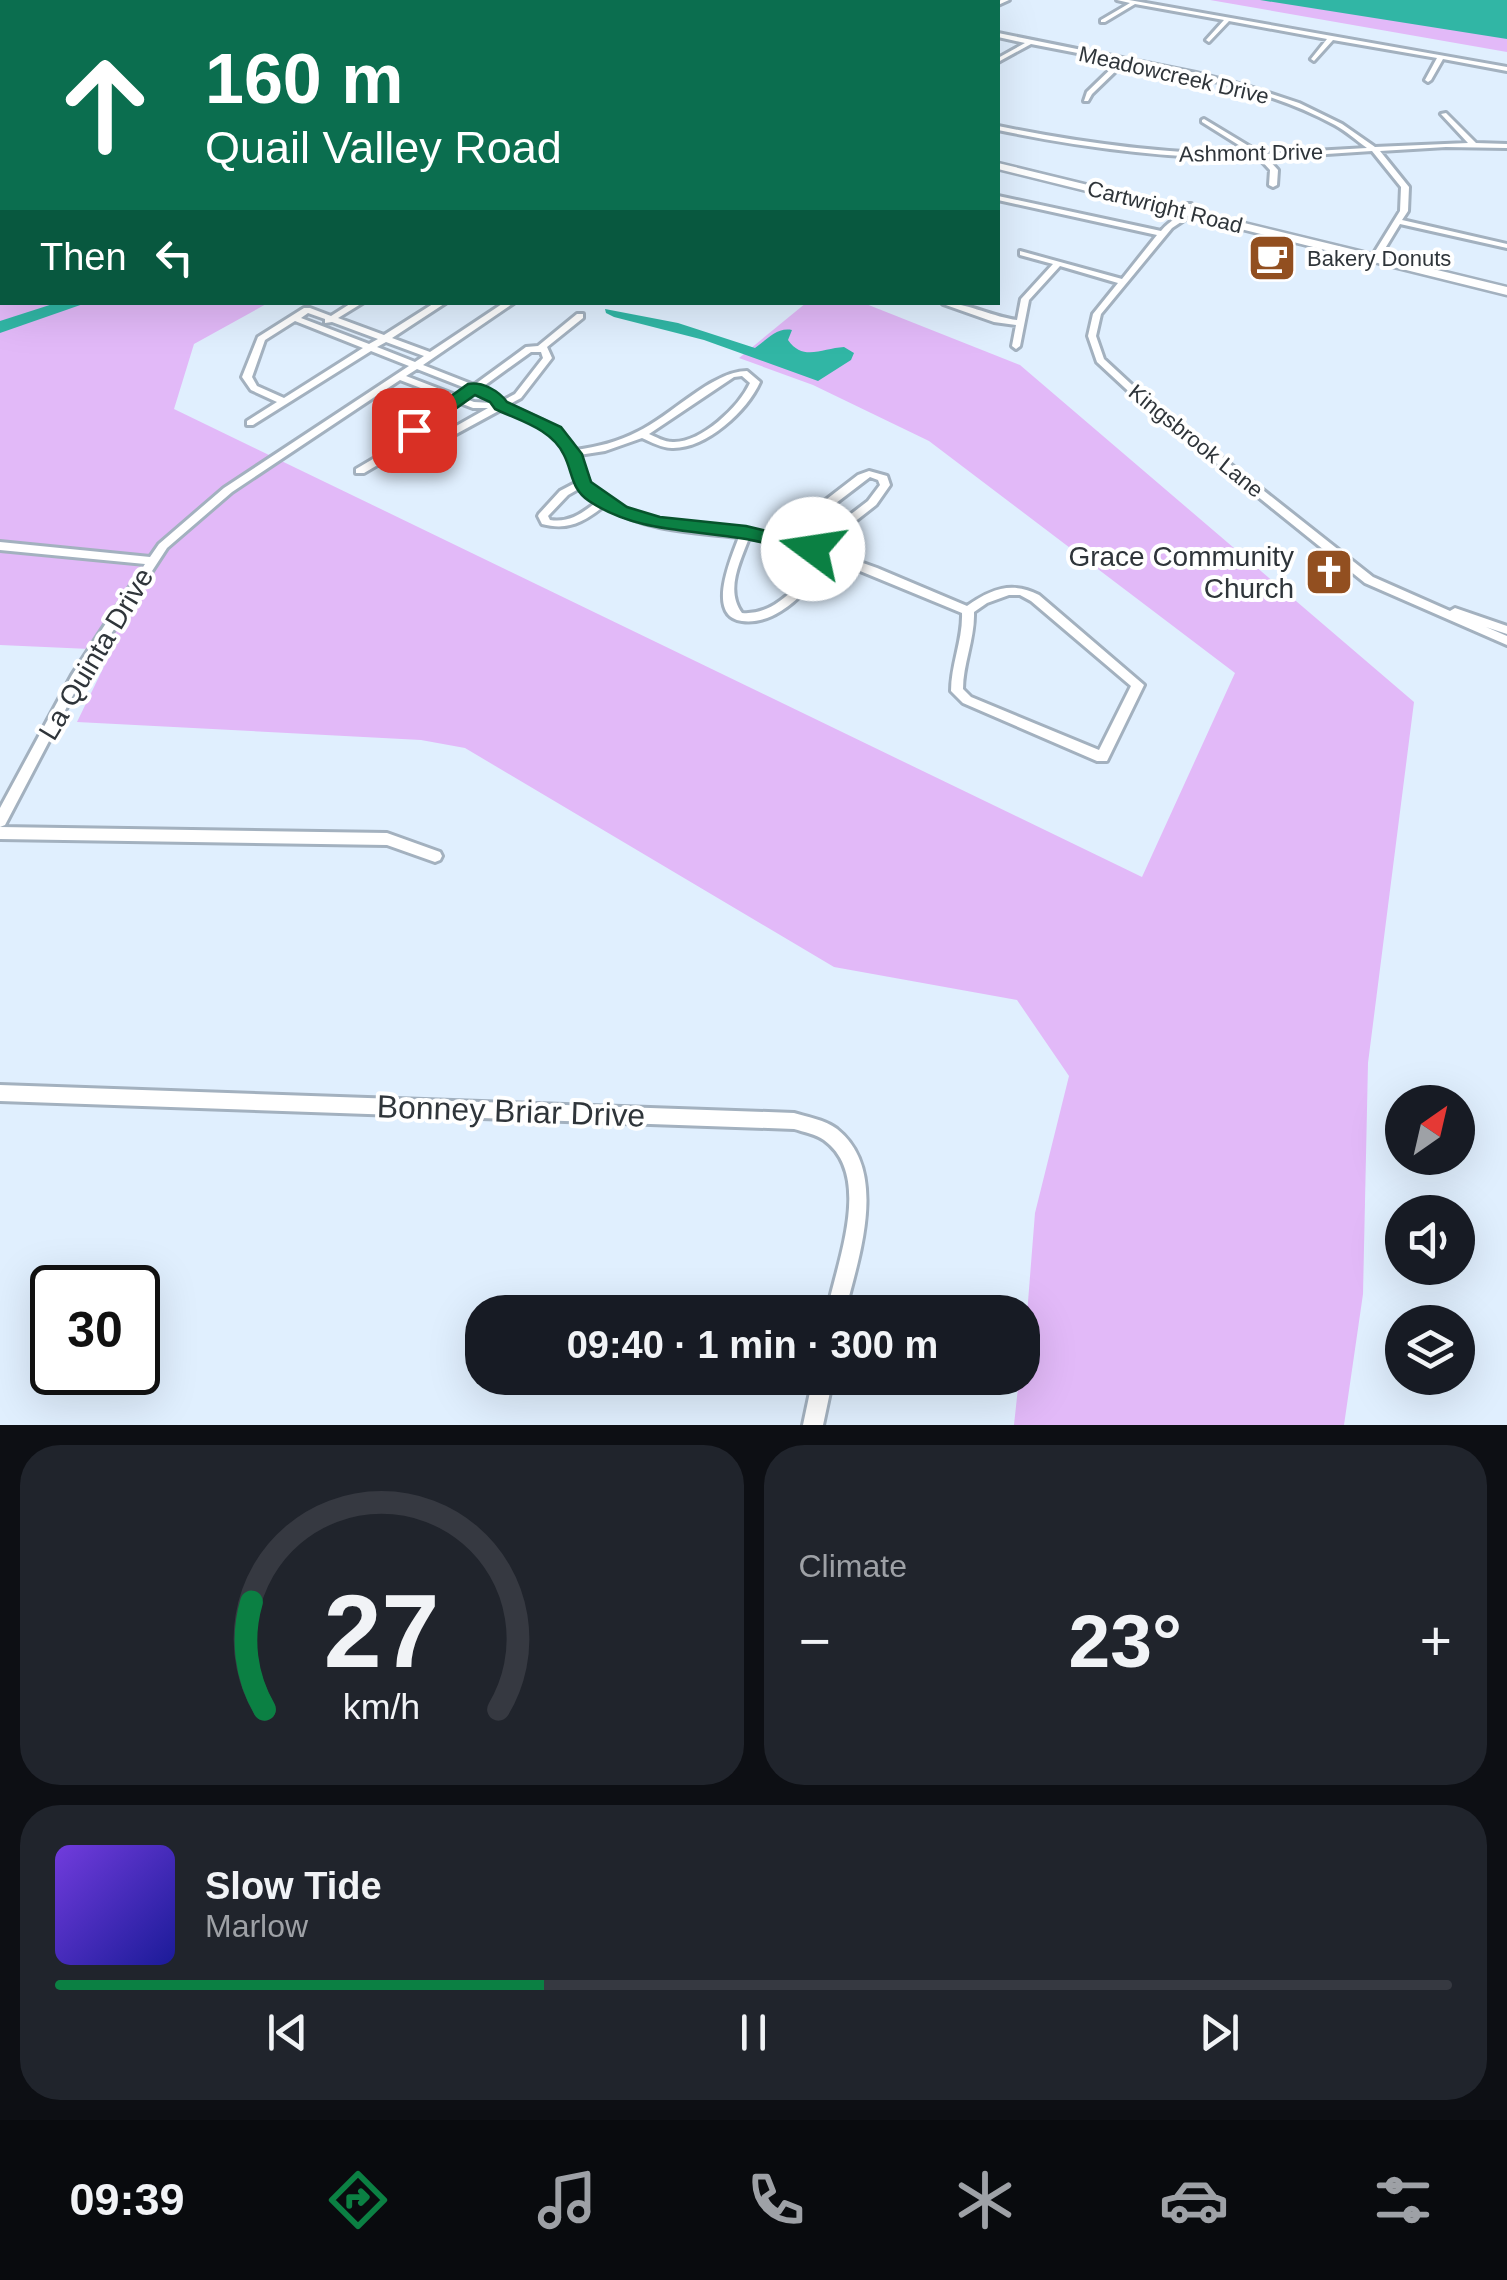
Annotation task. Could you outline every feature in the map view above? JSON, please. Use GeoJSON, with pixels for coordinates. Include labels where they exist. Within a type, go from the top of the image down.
{"type":"FeatureCollection","features":[{"type":"Feature","properties":{"kind":"main road","name":"Cartwright Road"},"geometry":{"type":"LineString","coordinates":[[1000,163],[1507,290]]}},
{"type":"Feature","properties":{"kind":"main road","name":"Cartwright Road"},"geometry":{"type":"LineString","coordinates":[[1377,255],[1507,282]]}},
{"type":"Feature","properties":{"kind":"street"},"geometry":{"type":"LineString","coordinates":[[1120,0],[1507,69]]}},
{"type":"Feature","properties":{"kind":"street"},"geometry":{"type":"LineString","coordinates":[[1104,20],[1134,2]]}},
{"type":"Feature","properties":{"kind":"street"},"geometry":{"type":"LineString","coordinates":[[1209,40],[1228,19]]}},
{"type":"Feature","properties":{"kind":"street","name":"Meadowcreek Drive"},"geometry":{"type":"LineString","coordinates":[[1000,37],[1225,82],[1274,96],[1373,149],[1405,187],[1400,222]]}},
{"type":"Feature","properties":{"kind":"street"},"geometry":{"type":"LineString","coordinates":[[1314,59],[1331,38]]}},
{"type":"Feature","properties":{"kind":"street"},"geometry":{"type":"LineString","coordinates":[[1000,59],[1029,44]]}},
{"type":"Feature","properties":{"kind":"street"},"geometry":{"type":"LineString","coordinates":[[1428,80],[1441,57]]}},
{"type":"Feature","properties":{"kind":"street"},"geometry":{"type":"LineString","coordinates":[[1086,100],[1089,92],[1122,62]]}},
{"type":"Feature","properties":{"kind":"street"},"geometry":{"type":"LineString","coordinates":[[1444,114],[1473,144]]}},
{"type":"Feature","properties":{"kind":"street"},"geometry":{"type":"LineString","coordinates":[[1204,121],[1261,156],[1274,170],[1273,185]]}},
{"type":"Feature","properties":{"kind":"street","name":"Ashmont Drive"},"geometry":{"type":"LineString","coordinates":[[1000,128],[1119,152],[1261,156],[1473,144],[1507,146]]}},
{"type":"Feature","properties":{"kind":"street"},"geometry":{"type":"LineString","coordinates":[[1000,198],[1166,230]]}},
{"type":"Feature","properties":{"kind":"street","name":"Kingsbrook Lane"},"geometry":{"type":"LineString","coordinates":[[1185,209],[1184,216],[1166,230],[1097,314],[1092,336],[1100,360],[1369,580],[1507,641]]}},
{"type":"Feature","properties":{"kind":"street"},"geometry":{"type":"LineString","coordinates":[[1377,255],[1400,222],[1507,246]]}},
{"type":"Feature","properties":{"kind":"street"},"geometry":{"type":"LineString","coordinates":[[1024,253],[1121,281]]}},
{"type":"Feature","properties":{"kind":"street"},"geometry":{"type":"LineString","coordinates":[[1016,346],[1025,300],[1059,263]]}},
{"type":"Feature","properties":{"kind":"street"},"geometry":{"type":"LineString","coordinates":[[318,327],[355,305]]}},
{"type":"Feature","properties":{"kind":"street"},"geometry":{"type":"LineString","coordinates":[[250,424],[438,305]]}},
{"type":"Feature","properties":{"kind":"street","name":"La Quinta Drive"},"geometry":{"type":"LineString","coordinates":[[0,821],[76,678],[150,561],[228,490],[506,305]]}},
{"type":"Feature","properties":{"kind":"street"},"geometry":{"type":"LineString","coordinates":[[954,305],[981,316],[1020,323]]}},
{"type":"Feature","properties":{"kind":"street"},"geometry":{"type":"LineString","coordinates":[[284,402],[254,388],[247,377],[261,338],[313,310],[431,355]]}},
{"type":"Feature","properties":{"kind":"street"},"geometry":{"type":"LineString","coordinates":[[543,349],[548,358],[518,396],[431,444],[422,446],[409,436],[530,349],[543,349],[580,316]]}},
{"type":"Feature","properties":{"kind":"street"},"geometry":{"type":"LineString","coordinates":[[294,318],[474,388],[496,398],[501,406]]}},
{"type":"Feature","properties":{"kind":"street"},"geometry":{"type":"LineString","coordinates":[[573,454],[642,434],[732,375],[744,373],[756,382],[741,404],[695,440],[669,445],[642,434]]}},
{"type":"Feature","properties":{"kind":"street"},"geometry":{"type":"LineString","coordinates":[[400,376],[473,405],[501,406],[554,430],[573,454],[582,483],[620,512],[659,523],[746,532],[813,549],[968,611]]}},
{"type":"Feature","properties":{"kind":"street"},"geometry":{"type":"LineString","coordinates":[[360,471],[412,440]]}},
{"type":"Feature","properties":{"kind":"street"},"geometry":{"type":"LineString","coordinates":[[780,540],[862,477],[870,474],[883,478],[885,485],[872,503],[813,549]]}},
{"type":"Feature","properties":{"kind":"street"},"geometry":{"type":"LineString","coordinates":[[582,483],[551,504],[543,516],[546,522],[558,526],[575,522],[604,502]]}},
{"type":"Feature","properties":{"kind":"street"},"geometry":{"type":"LineString","coordinates":[[746,532],[729,583],[728,601],[738,617],[753,618],[776,607],[800,588],[828,555]]}},
{"type":"Feature","properties":{"kind":"street"},"geometry":{"type":"LineString","coordinates":[[0,546],[150,561]]}},
{"type":"Feature","properties":{"kind":"street"},"geometry":{"type":"LineString","coordinates":[[1022,591],[1138,685],[1102,757],[967,700],[957,690],[956,677],[970,625],[968,611],[996,594],[1022,591]]}},
{"type":"Feature","properties":{"kind":"street","name":"Kingsbrook Lane"},"geometry":{"type":"LineString","coordinates":[[1428,607],[1507,630]]}},
{"type":"Feature","properties":{"kind":"street"},"geometry":{"type":"LineString","coordinates":[[0,833],[386,838],[435,856]]}},
{"type":"Feature","properties":{"kind":"street","name":"Bonney Briar Drive"},"geometry":{"type":"LineString","coordinates":[[0,1094],[794,1121],[832,1135],[856,1168],[858,1208],[840,1295]]}},
{"type":"Feature","properties":{"kind":"street"},"geometry":{"type":"LineString","coordinates":[[813,1425],[819,1395]]}},
{"type":"Feature","properties":{"kind":"shaded area"},"geometry":{"type":"Polygon","coordinates":[[[1210,0],[1507,0],[1507,52],[1210,0]]]}},
{"type":"Feature","properties":{"kind":"shaded area"},"geometry":{"type":"Polygon","coordinates":[[[1260,0],[1507,0],[1507,39],[1260,0]]]}},
{"type":"Feature","properties":{"kind":"shaded area"},"geometry":{"type":"Polygon","coordinates":[[[0,305],[264,305],[194,344],[174,409],[1142,877],[1235,673],[929,441],[813,385],[739,358],[804,305],[869,305],[1020,365],[1414,702],[1368,1063],[1363,1294],[1344,1425],[1014,1425],[1017,1395],[1040,1395],[1040,1295],[1029,1295],[1035,1213],[1069,1076],[1017,1000],[834,967],[465,748],[421,740],[77,722],[112,650],[0,645],[0,305]]]}},
{"type":"Feature","properties":{"kind":"shaded area"},"geometry":{"type":"Polygon","coordinates":[[[605,309],[678,323],[755,348],[776,332],[792,330],[788,340],[800,351],[844,347],[854,353],[851,360],[818,381],[704,340],[614,317],[605,309]]]}},
{"type":"Feature","properties":{"kind":"waterway"},"geometry":{"type":"LineString","coordinates":[[0,327],[70,305]]}},
{"type":"Feature","properties":{"kind":"place","name":"Bakery Donuts"},"geometry":{"type":"Point","coordinates":[1272,258]}},
{"type":"Feature","properties":{"kind":"place","name":"Grace Community Church"},"geometry":{"type":"Point","coordinates":[1329,572]}},
{"type":"Feature","properties":{"kind":"route"},"geometry":{"type":"LineString","coordinates":[[414,430],[474,388],[496,398],[501,406],[554,430],[573,454],[582,483],[591,494],[620,512],[675,526],[746,532],[813,549]]}}]}
